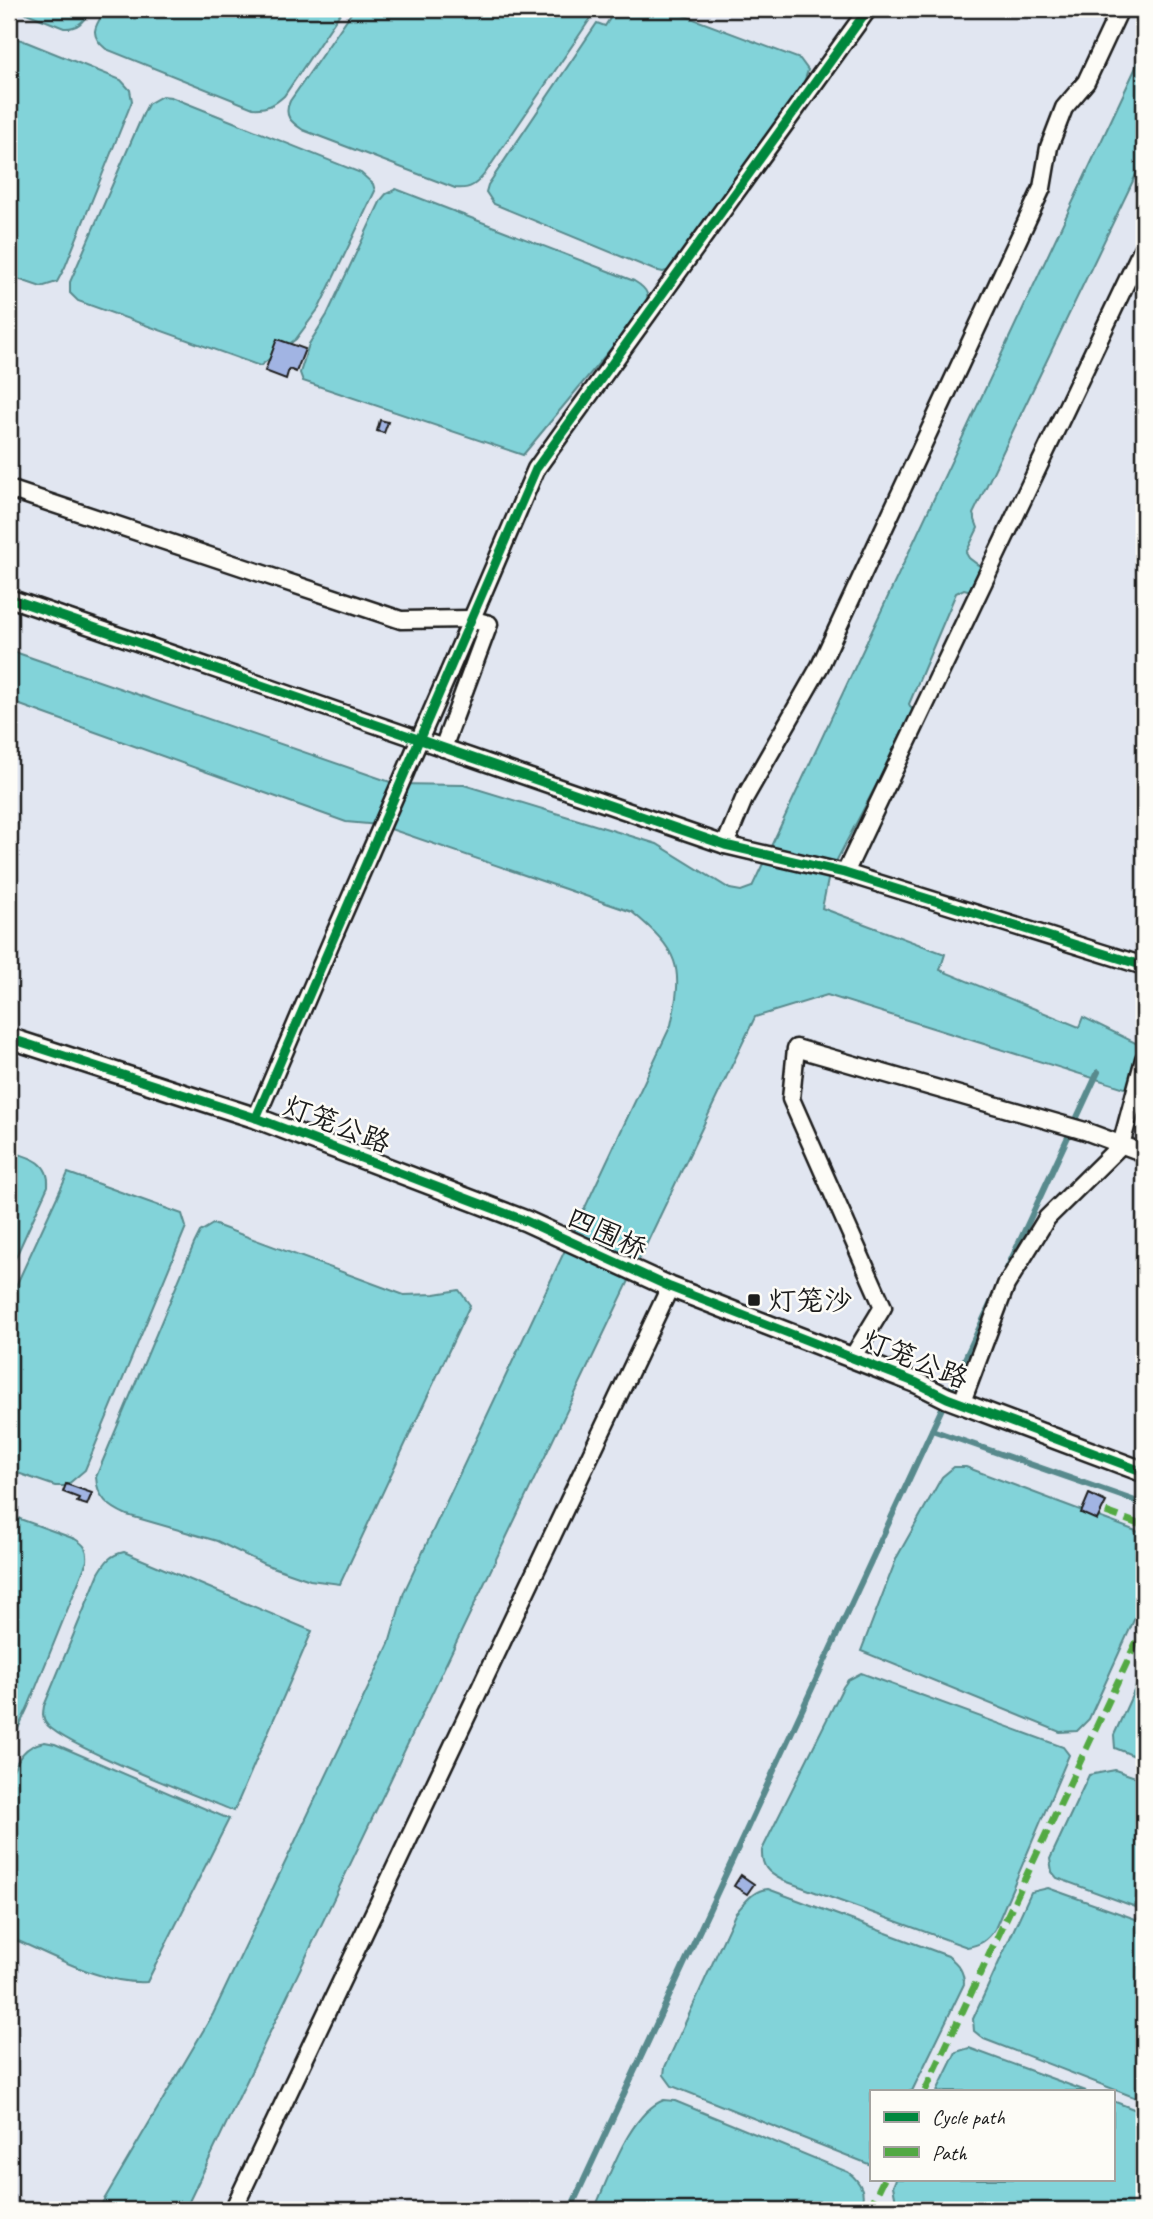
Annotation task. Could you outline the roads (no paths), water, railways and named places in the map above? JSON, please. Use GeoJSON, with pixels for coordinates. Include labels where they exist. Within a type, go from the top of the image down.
{"type":"FeatureCollection","features":[{"type":"Feature","properties":{"kind":"street"},"geometry":{"type":"LineString","coordinates":[[256,1118],[536,469],[868,9]]}},
{"type":"Feature","properties":{"kind":"street"},"geometry":{"type":"LineString","coordinates":[[725,845],[744,799],[820,666],[1042,188],[1049,147],[1064,108],[1086,82],[1120,9]]}},
{"type":"Feature","properties":{"kind":"street"},"geometry":{"type":"LineString","coordinates":[[845,873],[1144,245]]}},
{"type":"Feature","properties":{"kind":"street"},"geometry":{"type":"LineString","coordinates":[[9,489],[401,620],[470,620],[489,624],[443,748]]}},
{"type":"Feature","properties":{"kind":"street"},"geometry":{"type":"LineString","coordinates":[[9,598],[725,845],[845,873],[1144,966]]}},
{"type":"Feature","properties":{"kind":"street","name":"灯笼公路"},"geometry":{"type":"LineString","coordinates":[[9,1038],[256,1118],[526,1221]]}},
{"type":"Feature","properties":{"kind":"street"},"geometry":{"type":"LineString","coordinates":[[852,1358],[883,1307],[791,1099],[796,1048],[1085,1131],[1144,1153]]}},
{"type":"Feature","properties":{"kind":"street"},"geometry":{"type":"LineString","coordinates":[[955,1400],[1006,1285],[1047,1218],[1121,1144],[1144,1059]]}},
{"type":"Feature","properties":{"kind":"street","name":"四围桥"},"geometry":{"type":"LineString","coordinates":[[526,1221],[670,1287]]}},
{"type":"Feature","properties":{"kind":"street"},"geometry":{"type":"LineString","coordinates":[[233,2210],[670,1287]]}},
{"type":"Feature","properties":{"kind":"street","name":"灯笼公路"},"geometry":{"type":"LineString","coordinates":[[670,1287],[1144,1472]]}},
{"type":"Feature","properties":{"kind":"water"},"geometry":{"type":"Polygon","coordinates":[[[16,9],[92,9],[77,25],[64,28],[16,9]]]}},
{"type":"Feature","properties":{"kind":"water"},"geometry":{"type":"Polygon","coordinates":[[[106,9],[343,9],[284,96],[270,106],[253,108],[106,49],[97,39],[95,30],[106,9]]]}},
{"type":"Feature","properties":{"kind":"water"},"geometry":{"type":"Polygon","coordinates":[[[354,9],[597,9],[486,172],[473,185],[455,188],[303,130],[289,118],[287,111],[290,101],[354,9]]]}},
{"type":"Feature","properties":{"kind":"water"},"geometry":{"type":"Polygon","coordinates":[[[616,9],[667,9],[800,59],[808,70],[803,86],[673,269],[663,272],[494,204],[486,192],[488,185],[597,23],[605,26],[616,9]]]}},
{"type":"Feature","properties":{"kind":"water"},"geometry":{"type":"Polygon","coordinates":[[[9,35],[121,80],[130,90],[132,101],[65,267],[57,282],[41,287],[9,276],[9,35]]]}},
{"type":"Feature","properties":{"kind":"water"},"geometry":{"type":"Polygon","coordinates":[[[1144,50],[1144,158],[973,514],[978,528],[966,553],[990,574],[976,592],[964,589],[956,593],[909,704],[914,713],[829,875],[822,908],[945,954],[940,970],[1079,1027],[1083,1017],[1144,1047],[1144,1094],[827,995],[755,1017],[185,2210],[98,2210],[213,2014],[389,1644],[404,1592],[671,1025],[677,974],[668,949],[632,912],[379,825],[346,822],[9,701],[9,650],[396,784],[464,785],[657,844],[730,889],[741,891],[752,887],[1144,50]]]}},
{"type":"Feature","properties":{"kind":"water"},"geometry":{"type":"Polygon","coordinates":[[[162,96],[171,97],[361,173],[373,184],[375,191],[319,308],[296,339],[260,366],[78,301],[70,293],[70,282],[144,112],[148,104],[162,96]]]}},
{"type":"Feature","properties":{"kind":"water"},"geometry":{"type":"Polygon","coordinates":[[[396,189],[634,281],[643,287],[647,294],[642,311],[523,455],[303,381],[300,373],[309,344],[327,315],[381,200],[396,189]]]}},
{"type":"Feature","properties":{"kind":"water"},"geometry":{"type":"Polygon","coordinates":[[[9,1151],[37,1161],[46,1171],[48,1186],[9,1272],[9,1151]]]}},
{"type":"Feature","properties":{"kind":"water"},"geometry":{"type":"Polygon","coordinates":[[[68,1173],[182,1214],[186,1227],[85,1470],[66,1486],[55,1486],[9,1470],[9,1301],[68,1173]]]}},
{"type":"Feature","properties":{"kind":"water"},"geometry":{"type":"Polygon","coordinates":[[[213,1224],[404,1295],[459,1290],[470,1305],[340,1584],[310,1580],[264,1564],[217,1541],[127,1515],[110,1505],[99,1491],[96,1477],[194,1244],[200,1232],[213,1224]]]}},
{"type":"Feature","properties":{"kind":"water"},"geometry":{"type":"Polygon","coordinates":[[[954,1467],[966,1467],[1144,1534],[1144,1598],[1089,1719],[1077,1731],[1060,1732],[861,1651],[897,1557],[942,1477],[954,1467]]]}},
{"type":"Feature","properties":{"kind":"water"},"geometry":{"type":"Polygon","coordinates":[[[9,1515],[75,1539],[85,1548],[87,1561],[9,1748],[9,1515]]]}},
{"type":"Feature","properties":{"kind":"water"},"geometry":{"type":"Polygon","coordinates":[[[124,1552],[312,1631],[234,1811],[102,1756],[55,1732],[44,1720],[44,1706],[99,1573],[109,1559],[124,1552]]]}},
{"type":"Feature","properties":{"kind":"water"},"geometry":{"type":"Polygon","coordinates":[[[1144,1669],[1144,1760],[1115,1748],[1114,1735],[1144,1669]]]}},
{"type":"Feature","properties":{"kind":"water"},"geometry":{"type":"Polygon","coordinates":[[[861,1673],[1063,1747],[1069,1755],[995,1929],[979,1944],[967,1947],[782,1880],[769,1872],[764,1865],[762,1850],[843,1687],[848,1680],[861,1673]]]}},
{"type":"Feature","properties":{"kind":"water"},"geometry":{"type":"Polygon","coordinates":[[[45,1742],[229,1819],[147,1982],[130,1982],[94,1974],[9,1937],[9,1779],[26,1750],[45,1742]]]}},
{"type":"Feature","properties":{"kind":"water"},"geometry":{"type":"Polygon","coordinates":[[[1115,1770],[1144,1780],[1144,1910],[1057,1878],[1052,1872],[1050,1859],[1089,1775],[1115,1770]]]}},
{"type":"Feature","properties":{"kind":"water"},"geometry":{"type":"Polygon","coordinates":[[[1048,1888],[1144,1922],[1144,2101],[984,2039],[974,2031],[973,2019],[1031,1892],[1048,1888]]]}},
{"type":"Feature","properties":{"kind":"water"},"geometry":{"type":"Polygon","coordinates":[[[768,1889],[948,1956],[962,1972],[964,1984],[912,2090],[870,2090],[870,2165],[672,2086],[664,2075],[665,2067],[735,1914],[753,1894],[768,1889]]]}},
{"type":"Feature","properties":{"kind":"water"},"geometry":{"type":"Polygon","coordinates":[[[969,2048],[1083,2090],[937,2090],[956,2052],[969,2048]]]}},
{"type":"Feature","properties":{"kind":"water"},"geometry":{"type":"Polygon","coordinates":[[[664,2100],[675,2101],[848,2172],[862,2189],[863,2199],[859,2210],[594,2210],[630,2132],[640,2118],[664,2100]]]}},
{"type":"Feature","properties":{"kind":"water"},"geometry":{"type":"Polygon","coordinates":[[[1114,2101],[1144,2113],[1144,2210],[908,2210],[896,2201],[893,2186],[896,2180],[1114,2180],[1114,2101]]]}},
{"type":"Feature","properties":{"kind":"waterway"},"geometry":{"type":"LineString","coordinates":[[1004,1275],[1098,1072]]}},
{"type":"Feature","properties":{"kind":"waterway"},"geometry":{"type":"LineString","coordinates":[[570,2210],[995,1294]]}},
{"type":"Feature","properties":{"kind":"waterway"},"geometry":{"type":"LineString","coordinates":[[932,1430],[1144,1504]]}},
{"type":"Feature","properties":{"kind":"place","name":"灯笼沙"},"geometry":{"type":"Point","coordinates":[754,1300]}}]}
